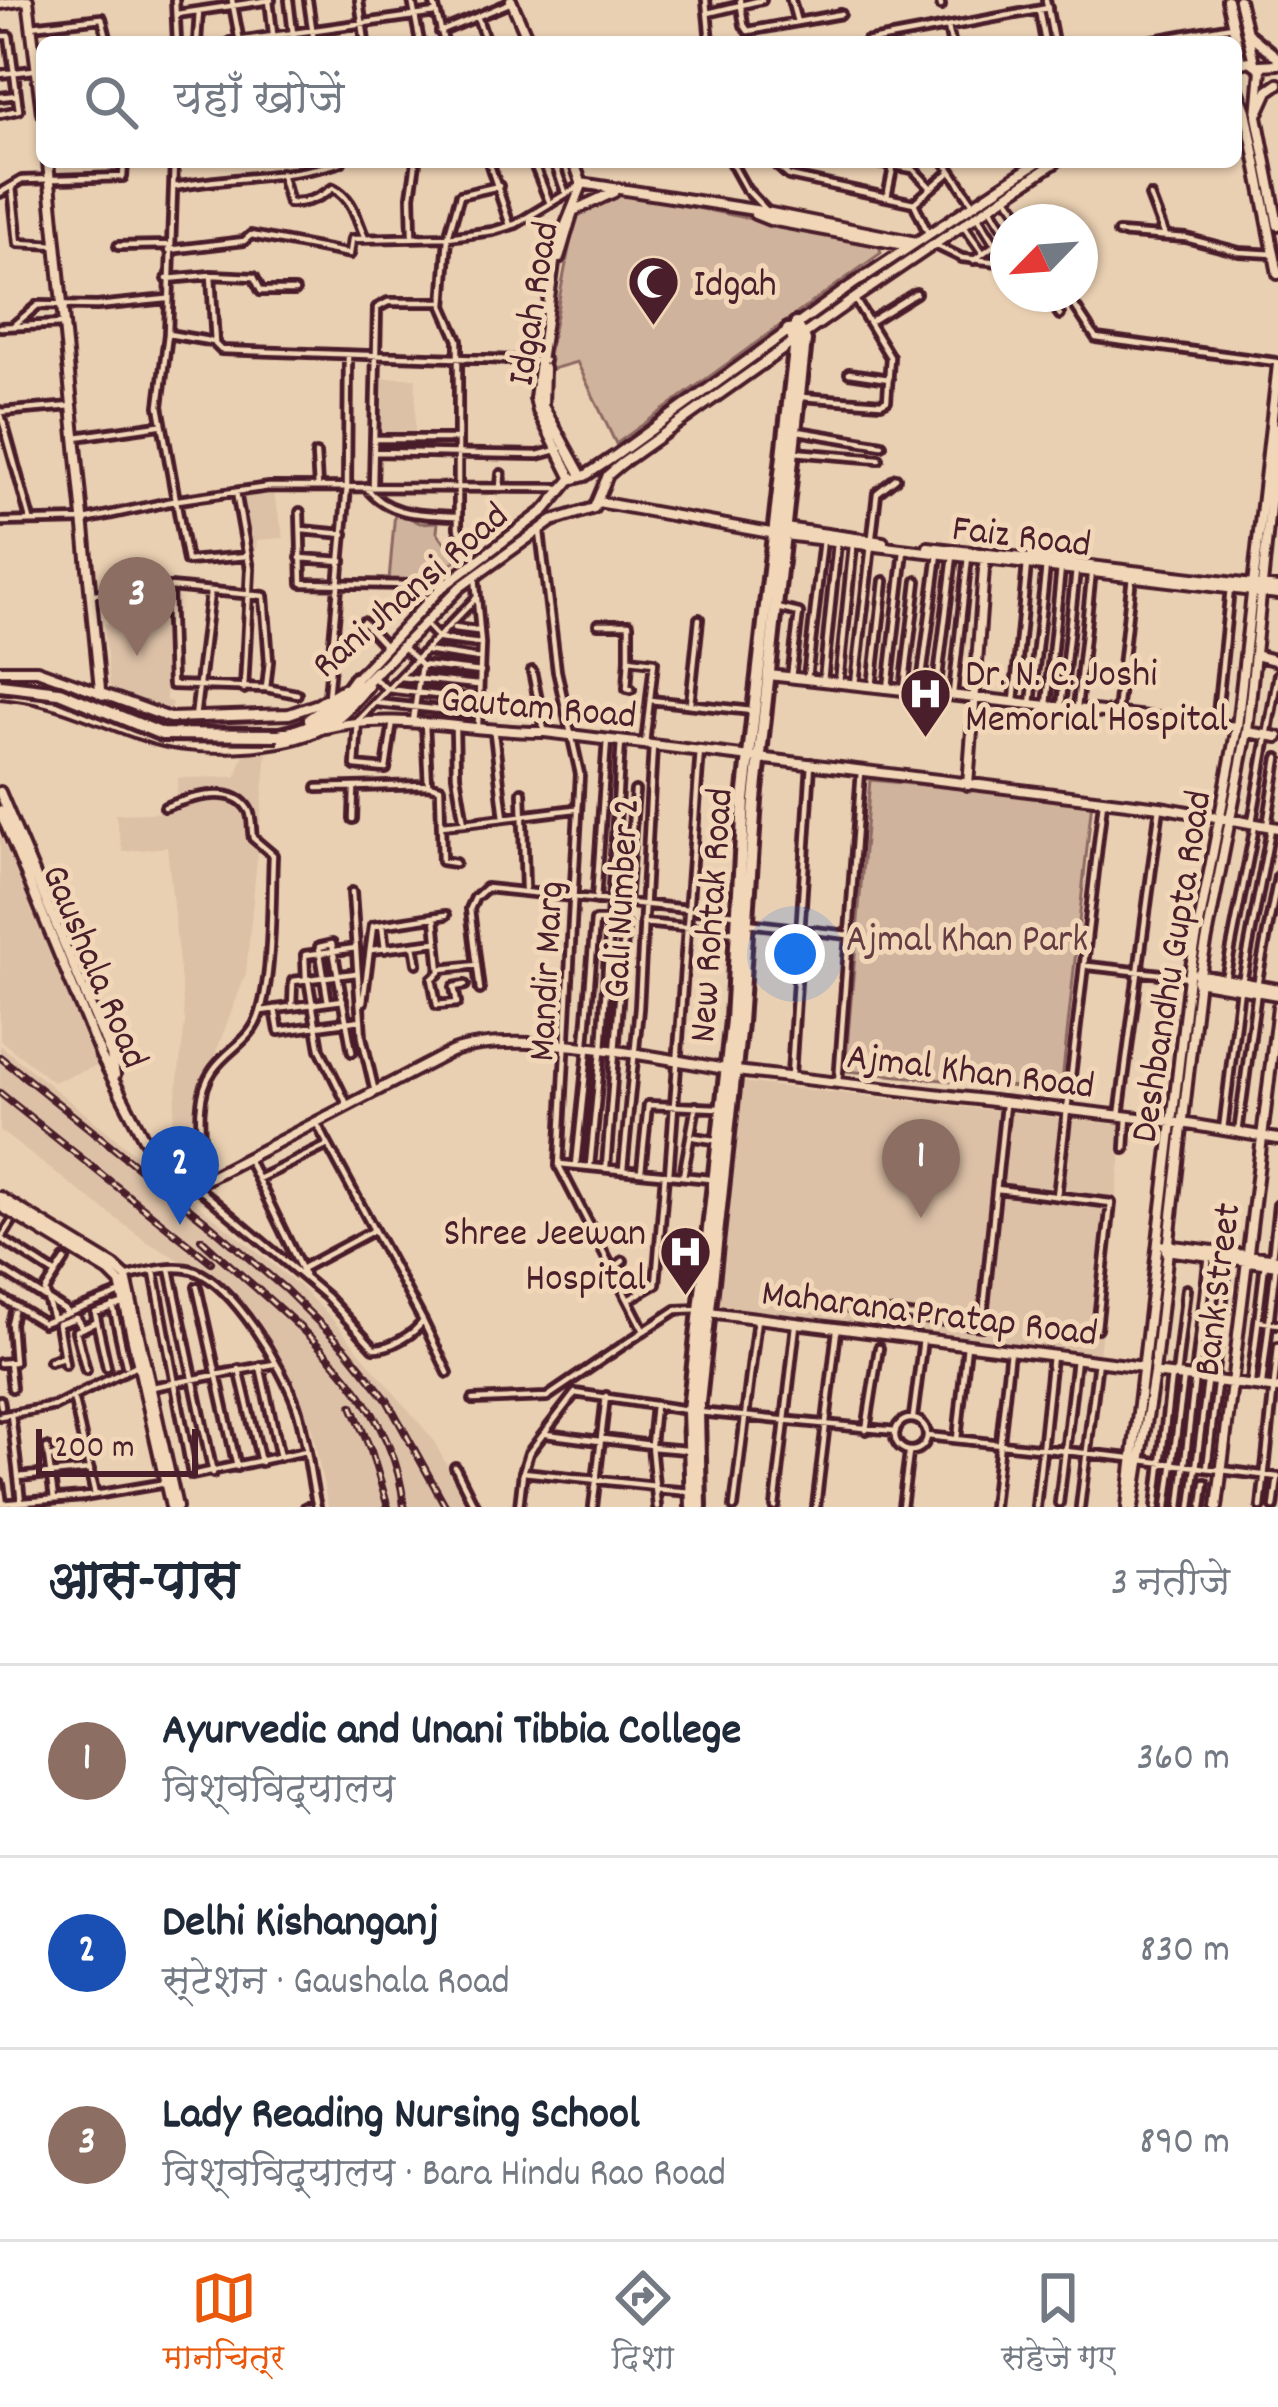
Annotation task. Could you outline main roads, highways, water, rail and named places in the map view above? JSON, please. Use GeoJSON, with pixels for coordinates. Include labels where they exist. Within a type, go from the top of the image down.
{"type":"FeatureCollection","features":[{"type":"Feature","properties":{"kind":"main road","name":"New Rohtak Road"},"geometry":{"type":"LineString","coordinates":[[696,1507],[689,1450],[731,1070],[755,712],[796,333],[803,365],[778,531],[770,675],[754,756]]}},
{"type":"Feature","properties":{"kind":"main road"},"geometry":{"type":"LineString","coordinates":[[0,686],[59,692],[162,734],[279,732],[335,714],[374,675]]}},
{"type":"Feature","properties":{"kind":"main road"},"geometry":{"type":"LineString","coordinates":[[279,732],[315,717],[341,698],[355,679]]}},
{"type":"Feature","properties":{"kind":"main road","name":"New Rohtak Road"},"geometry":{"type":"LineString","coordinates":[[705,1311],[723,1109],[731,1070]]}},
{"type":"Feature","properties":{"kind":"main road","name":"New Rohtak Road"},"geometry":{"type":"LineString","coordinates":[[693,1411],[696,1507]]}},
{"type":"Feature","properties":{"kind":"railway"},"geometry":{"type":"LineString","coordinates":[[0,1057],[204,1220],[346,1349],[387,1400],[446,1507]]}},
{"type":"Feature","properties":{"kind":"railway"},"geometry":{"type":"LineString","coordinates":[[0,1093],[211,1262]]}},
{"type":"Feature","properties":{"kind":"railway"},"geometry":{"type":"LineString","coordinates":[[201,1239],[298,1325],[356,1390],[396,1464],[404,1507]]}},
{"type":"Feature","properties":{"kind":"railway"},"geometry":{"type":"LineString","coordinates":[[352,1406],[388,1507]]}},
{"type":"Feature","properties":{"kind":"place","name":"Idgah"},"geometry":{"type":"Point","coordinates":[654,327]}},
{"type":"Feature","properties":{"kind":"place","name":"Lady Reading Nursing School"},"geometry":{"type":"Point","coordinates":[137,656]}},
{"type":"Feature","properties":{"kind":"place","name":"Dr. N. C. Joshi Memorial Hospital"},"geometry":{"type":"Point","coordinates":[926,739]}},
{"type":"Feature","properties":{"kind":"place","name":"Ayurvedic and Unani Tibbia College"},"geometry":{"type":"Point","coordinates":[921,1218]}},
{"type":"Feature","properties":{"kind":"place","name":"Delhi Kishanganj"},"geometry":{"type":"Point","coordinates":[180,1225]}},
{"type":"Feature","properties":{"kind":"place","name":"Shree Jeewan Hospital"},"geometry":{"type":"Point","coordinates":[685,1298]}},
{"type":"Feature","properties":{"kind":"park label","name":"Ajmal Khan Park"},"geometry":{"type":"Point","coordinates":[967,936]}}]}
